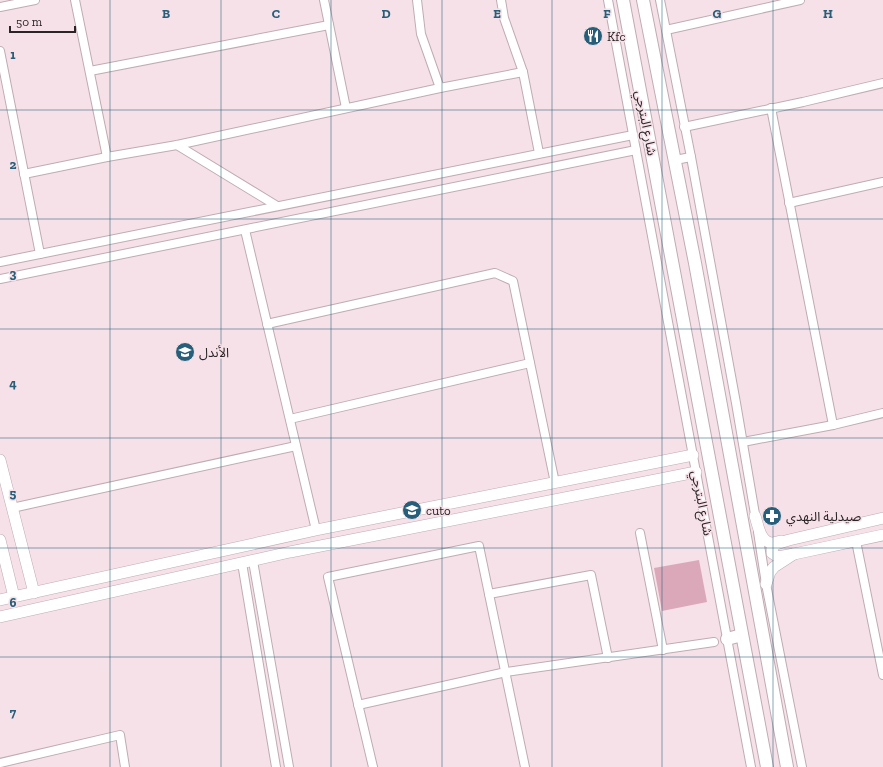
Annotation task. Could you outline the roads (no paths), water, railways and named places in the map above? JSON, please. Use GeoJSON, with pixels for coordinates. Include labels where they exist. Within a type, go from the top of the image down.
{"type":"FeatureCollection","features":[{"type":"Feature","properties":{"kind":"main road","name":"شارع البترجي"},"geometry":{"type":"LineString","coordinates":[[623,0],[767,767]]}},
{"type":"Feature","properties":{"kind":"main road","name":"شارع البترجي"},"geometry":{"type":"LineString","coordinates":[[644,0],[787,767]]}},
{"type":"Feature","properties":{"kind":"main road"},"geometry":{"type":"LineString","coordinates":[[689,353],[710,349]]}},
{"type":"Feature","properties":{"kind":"main road"},"geometry":{"type":"LineString","coordinates":[[727,639],[742,635]]}},
{"type":"Feature","properties":{"kind":"street"},"geometry":{"type":"LineString","coordinates":[[0,7],[35,0]]}},
{"type":"Feature","properties":{"kind":"street"},"geometry":{"type":"LineString","coordinates":[[75,0],[107,157]]}},
{"type":"Feature","properties":{"kind":"street"},"geometry":{"type":"LineString","coordinates":[[324,0],[346,108]]}},
{"type":"Feature","properties":{"kind":"street"},"geometry":{"type":"LineString","coordinates":[[417,0],[421,34],[440,88]]}},
{"type":"Feature","properties":{"kind":"street"},"geometry":{"type":"LineString","coordinates":[[502,0],[504,18],[523,72],[539,153]]}},
{"type":"Feature","properties":{"kind":"street","name":"شارع البترجي"},"geometry":{"type":"LineString","coordinates":[[608,0],[751,767]]}},
{"type":"Feature","properties":{"kind":"street"},"geometry":{"type":"LineString","coordinates":[[660,0],[736,403],[766,584],[802,767]]}},
{"type":"Feature","properties":{"kind":"street"},"geometry":{"type":"LineString","coordinates":[[666,30],[800,0]]}},
{"type":"Feature","properties":{"kind":"street"},"geometry":{"type":"LineString","coordinates":[[90,71],[329,25]]}},
{"type":"Feature","properties":{"kind":"street"},"geometry":{"type":"LineString","coordinates":[[0,51],[40,254]]}},
{"type":"Feature","properties":{"kind":"street"},"geometry":{"type":"LineString","coordinates":[[24,174],[107,157],[177,145],[440,88],[523,72]]}},
{"type":"Feature","properties":{"kind":"street"},"geometry":{"type":"LineString","coordinates":[[684,127],[883,83]]}},
{"type":"Feature","properties":{"kind":"street"},"geometry":{"type":"LineString","coordinates":[[770,108],[832,425]]}},
{"type":"Feature","properties":{"kind":"street"},"geometry":{"type":"LineString","coordinates":[[0,262],[633,135]]}},
{"type":"Feature","properties":{"kind":"street"},"geometry":{"type":"LineString","coordinates":[[177,145],[277,206]]}},
{"type":"Feature","properties":{"kind":"street"},"geometry":{"type":"LineString","coordinates":[[0,279],[636,150]]}},
{"type":"Feature","properties":{"kind":"street","name":"شارع البترجي"},"geometry":{"type":"LineString","coordinates":[[675,160],[691,158]]}},
{"type":"Feature","properties":{"kind":"street"},"geometry":{"type":"LineString","coordinates":[[789,203],[883,182]]}},
{"type":"Feature","properties":{"kind":"street"},"geometry":{"type":"LineString","coordinates":[[245,230],[316,530]]}},
{"type":"Feature","properties":{"kind":"street"},"geometry":{"type":"LineString","coordinates":[[652,240],[669,245]]}},
{"type":"Feature","properties":{"kind":"street"},"geometry":{"type":"LineString","coordinates":[[268,324],[495,274],[513,281],[555,483]]}},
{"type":"Feature","properties":{"kind":"street"},"geometry":{"type":"LineString","coordinates":[[290,419],[530,363]]}},
{"type":"Feature","properties":{"kind":"street"},"geometry":{"type":"LineString","coordinates":[[718,392],[736,403]]}},
{"type":"Feature","properties":{"kind":"street"},"geometry":{"type":"LineString","coordinates":[[743,442],[832,425],[883,413]]}},
{"type":"Feature","properties":{"kind":"street"},"geometry":{"type":"LineString","coordinates":[[12,508],[296,446]]}},
{"type":"Feature","properties":{"kind":"street"},"geometry":{"type":"LineString","coordinates":[[0,600],[316,530],[693,455]]}},
{"type":"Feature","properties":{"kind":"street"},"geometry":{"type":"LineString","coordinates":[[0,460],[34,593]]}},
{"type":"Feature","properties":{"kind":"street"},"geometry":{"type":"LineString","coordinates":[[0,617],[248,562],[696,472]]}},
{"type":"Feature","properties":{"kind":"street"},"geometry":{"type":"LineString","coordinates":[[755,516],[760,534],[764,540],[772,543],[883,518]]}},
{"type":"Feature","properties":{"kind":"street"},"geometry":{"type":"LineString","coordinates":[[640,532],[663,650]]}},
{"type":"Feature","properties":{"kind":"street"},"geometry":{"type":"LineString","coordinates":[[789,540],[776,544],[772,548],[772,553],[778,557],[883,535]]}},
{"type":"Feature","properties":{"kind":"street"},"geometry":{"type":"LineString","coordinates":[[0,540],[14,597]]}},
{"type":"Feature","properties":{"kind":"street"},"geometry":{"type":"LineString","coordinates":[[856,541],[883,675]]}},
{"type":"Feature","properties":{"kind":"street"},"geometry":{"type":"LineString","coordinates":[[373,767],[328,577],[479,546],[525,767]]}},
{"type":"Feature","properties":{"kind":"street"},"geometry":{"type":"LineString","coordinates":[[239,548],[248,562],[289,767]]}},
{"type":"Feature","properties":{"kind":"street"},"geometry":{"type":"LineString","coordinates":[[766,584],[770,572],[774,567],[794,554]]}},
{"type":"Feature","properties":{"kind":"street"},"geometry":{"type":"LineString","coordinates":[[248,562],[276,767]]}},
{"type":"Feature","properties":{"kind":"street"},"geometry":{"type":"LineString","coordinates":[[489,594],[592,575],[608,658]]}},
{"type":"Feature","properties":{"kind":"street"},"geometry":{"type":"LineString","coordinates":[[358,705],[506,672],[714,642]]}},
{"type":"Feature","properties":{"kind":"street"},"geometry":{"type":"LineString","coordinates":[[774,696],[787,694]]}},
{"type":"Feature","properties":{"kind":"street"},"geometry":{"type":"LineString","coordinates":[[0,763],[120,735],[126,767]]}},
{"type":"Feature","properties":{"kind":"place","name":"Kfc"},"geometry":{"type":"Point","coordinates":[593,36]}},
{"type":"Feature","properties":{"kind":"place","name":"الأندل"},"geometry":{"type":"Point","coordinates":[185,352]}},
{"type":"Feature","properties":{"kind":"place","name":"cuto"},"geometry":{"type":"Point","coordinates":[412,510]}},
{"type":"Feature","properties":{"kind":"place","name":"صيدلية النهدي"},"geometry":{"type":"Point","coordinates":[772,516]}}]}
